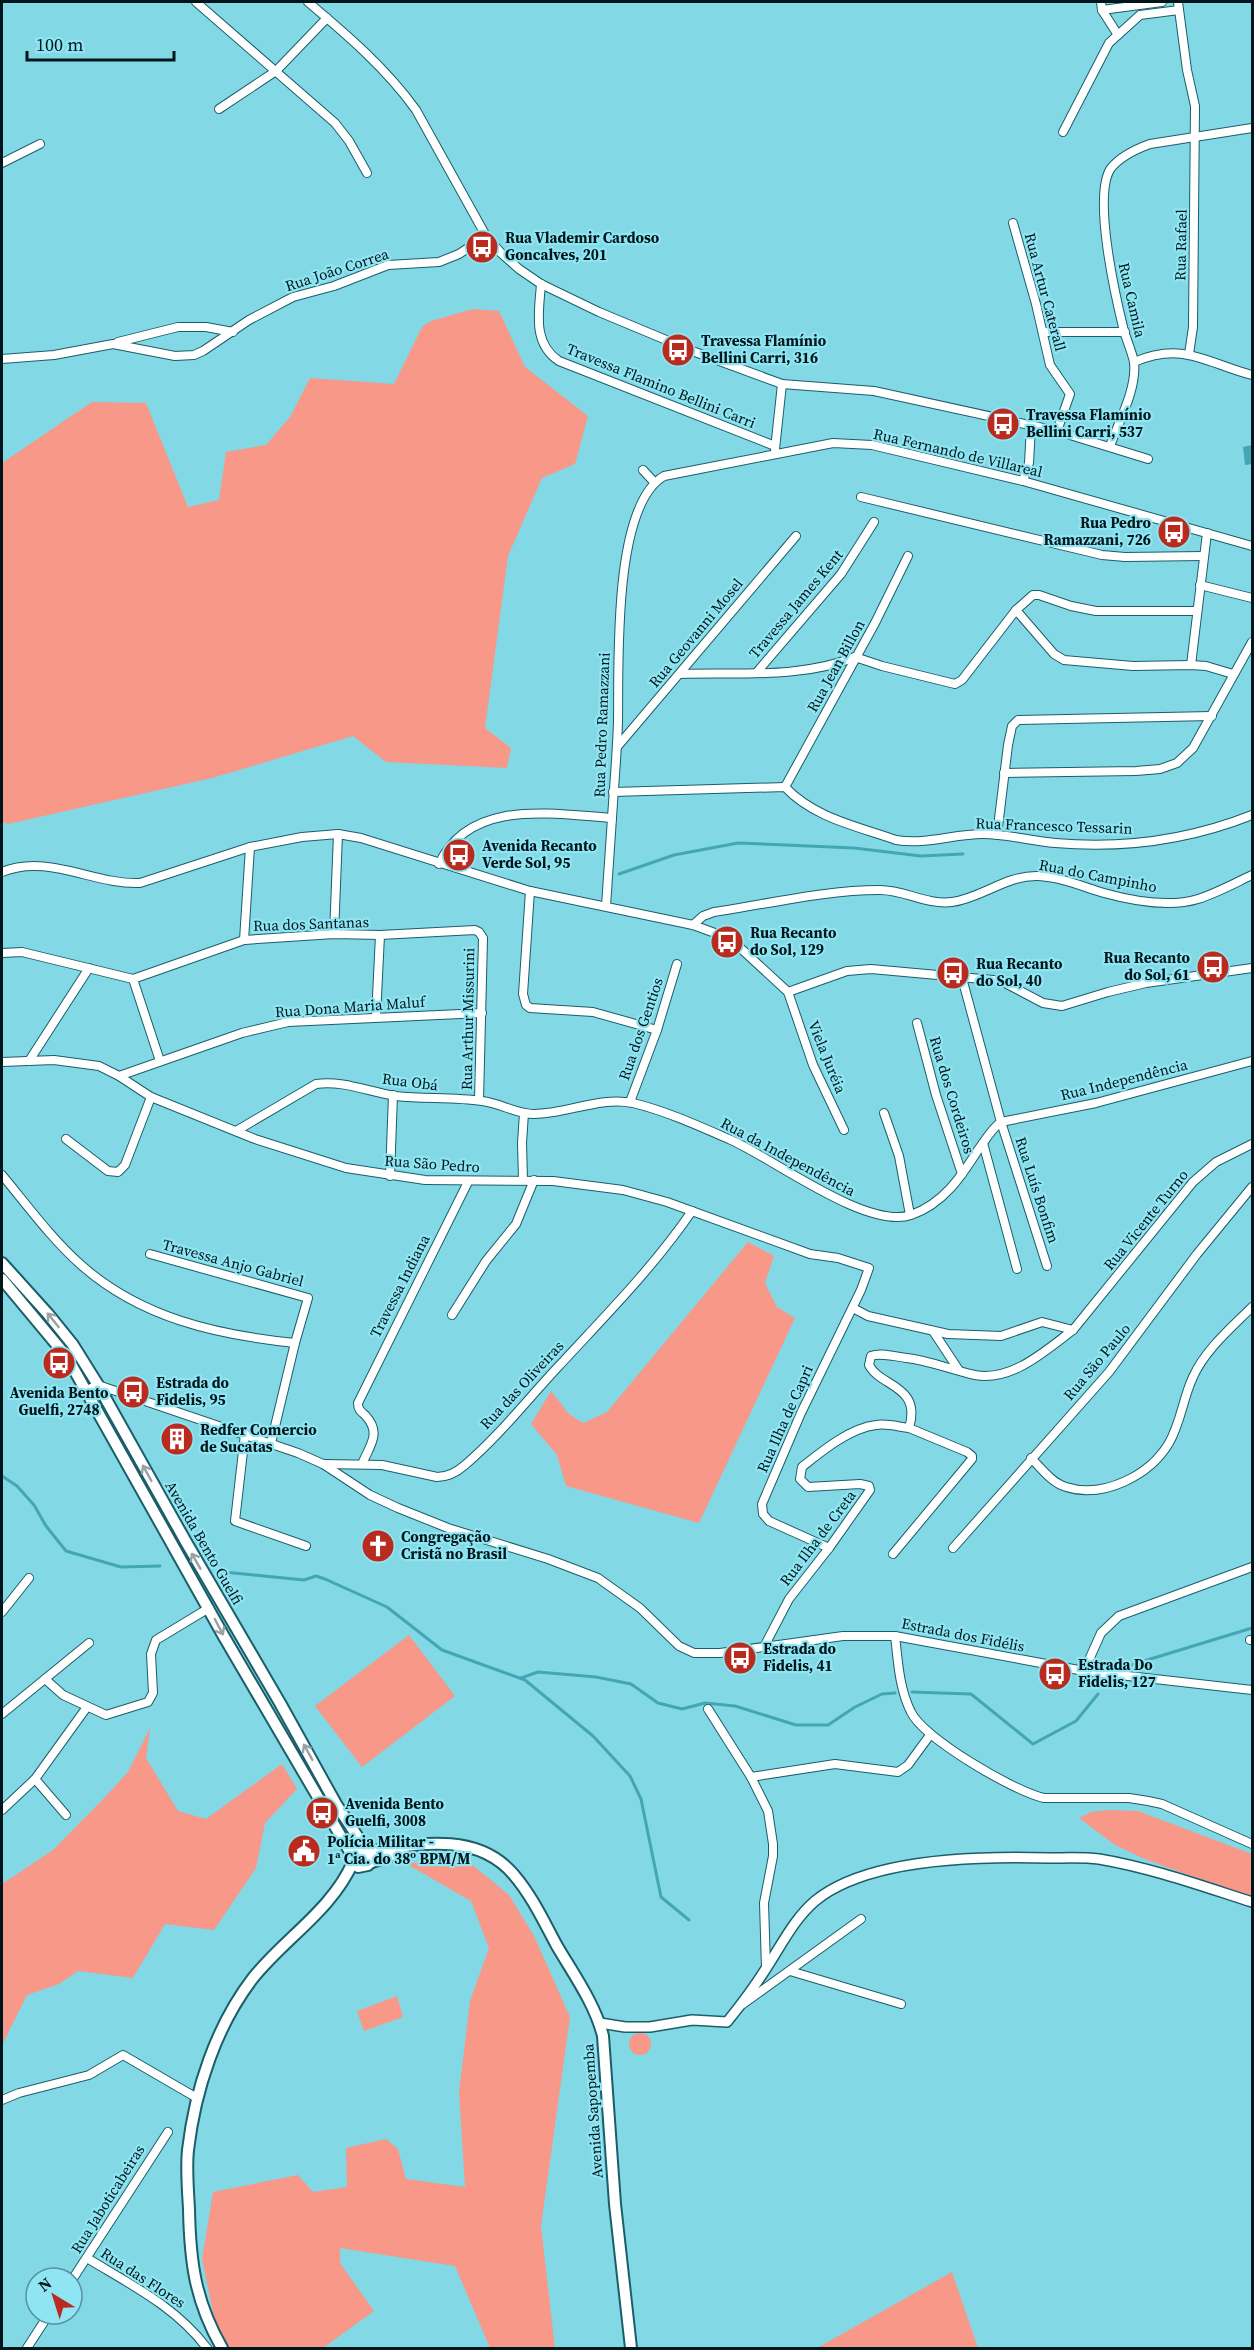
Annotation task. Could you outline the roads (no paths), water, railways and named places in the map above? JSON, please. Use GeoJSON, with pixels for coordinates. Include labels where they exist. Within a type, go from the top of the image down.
{"type":"FeatureCollection","features":[{"type":"Feature","properties":{"kind":"main road","name":"Avenida Bento Guelfi"},"geometry":{"type":"LineString","coordinates":[[2,1263],[73,1345],[98,1385],[207,1579],[366,1851]]}},
{"type":"Feature","properties":{"kind":"main road","name":"Avenida Bento Guelfi"},"geometry":{"type":"LineString","coordinates":[[2,1279],[65,1354],[87,1390],[353,1859]]}},
{"type":"Feature","properties":{"kind":"main road","name":"Avenida Sapopemba"},"geometry":{"type":"LineString","coordinates":[[366,1866],[389,1856],[434,1844]]}},
{"type":"Feature","properties":{"kind":"main road","name":"Avenida Sapopemba"},"geometry":{"type":"LineString","coordinates":[[366,1851],[434,1844],[470,1846],[492,1855],[506,1865],[534,1904],[600,2023],[605,2057],[615,2204],[631,2349]]}},
{"type":"Feature","properties":{"kind":"main road"},"geometry":{"type":"LineString","coordinates":[[222,2349],[205,2316],[192,2264],[188,2152],[197,2098],[210,2058],[236,2002],[270,1958],[312,1919],[338,1888],[366,1866],[370,1856],[366,1851],[359,1850],[338,1888]]}},
{"type":"Feature","properties":{"kind":"main road"},"geometry":{"type":"LineString","coordinates":[[353,1859],[356,1866],[366,1866]]}},
{"type":"Feature","properties":{"kind":"street"},"geometry":{"type":"LineString","coordinates":[[196,2],[335,123],[349,141],[367,173]]}},
{"type":"Feature","properties":{"kind":"street"},"geometry":{"type":"LineString","coordinates":[[308,2],[389,76],[403,92],[416,110],[486,236],[519,269],[541,284],[599,312],[695,352],[782,384],[874,391],[1057,431],[1148,459]]}},
{"type":"Feature","properties":{"kind":"street"},"geometry":{"type":"LineString","coordinates":[[1147,14],[1156,2]]}},
{"type":"Feature","properties":{"kind":"street"},"geometry":{"type":"LineString","coordinates":[[1118,35],[1106,20],[1102,6],[1162,2]]}},
{"type":"Feature","properties":{"kind":"street"},"geometry":{"type":"LineString","coordinates":[[1063,132],[1109,44],[1140,15],[1178,6]]}},
{"type":"Feature","properties":{"kind":"street","name":"Rua Rafael"},"geometry":{"type":"LineString","coordinates":[[1178,6],[1187,70],[1195,106],[1193,327],[1189,354]]}},
{"type":"Feature","properties":{"kind":"street"},"geometry":{"type":"LineString","coordinates":[[219,109],[276,71],[327,18]]}},
{"type":"Feature","properties":{"kind":"street"},"geometry":{"type":"LineString","coordinates":[[1195,136],[1252,128]]}},
{"type":"Feature","properties":{"kind":"street","name":"Rua Camila"},"geometry":{"type":"LineString","coordinates":[[1110,446],[1130,390],[1134,362],[1110,266],[1105,185],[1110,170],[1119,160],[1137,149],[1150,144],[1195,136]]}},
{"type":"Feature","properties":{"kind":"street"},"geometry":{"type":"LineString","coordinates":[[2,163],[40,144]]}},
{"type":"Feature","properties":{"kind":"street","name":"Rua Artur Caterall"},"geometry":{"type":"LineString","coordinates":[[1013,223],[1053,371],[1070,394],[1057,431]]}},
{"type":"Feature","properties":{"kind":"street","name":"Rua João Correa"},"geometry":{"type":"LineString","coordinates":[[113,344],[175,356],[203,351],[249,320],[293,297],[334,286],[388,265],[439,262],[459,254],[486,236]]}},
{"type":"Feature","properties":{"kind":"street","name":"Travessa Flamino Bellini Carri"},"geometry":{"type":"LineString","coordinates":[[541,284],[539,330],[545,349],[552,357],[775,449]]}},
{"type":"Feature","properties":{"kind":"street","name":"Rua João Correa"},"geometry":{"type":"LineString","coordinates":[[2,359],[54,355],[113,344],[178,327],[206,327],[233,332]]}},
{"type":"Feature","properties":{"kind":"street"},"geometry":{"type":"LineString","coordinates":[[1043,332],[1125,332]]}},
{"type":"Feature","properties":{"kind":"street"},"geometry":{"type":"LineString","coordinates":[[1134,362],[1160,354],[1189,354],[1252,375]]}},
{"type":"Feature","properties":{"kind":"street"},"geometry":{"type":"LineString","coordinates":[[775,449],[782,384]]}},
{"type":"Feature","properties":{"kind":"street"},"geometry":{"type":"LineString","coordinates":[[1023,481],[1029,463],[1031,426]]}},
{"type":"Feature","properties":{"kind":"street","name":"Rua Fernando de Villareal"},"geometry":{"type":"LineString","coordinates":[[654,482],[675,473],[775,449],[850,442],[872,445],[1023,481],[1252,546]]}},
{"type":"Feature","properties":{"kind":"street"},"geometry":{"type":"LineString","coordinates":[[643,470],[654,482]]}},
{"type":"Feature","properties":{"kind":"street","name":"Rua Pedro Ramazzani"},"geometry":{"type":"LineString","coordinates":[[439,864],[452,842],[476,825],[497,817],[541,813],[612,819],[617,747],[622,571],[639,510],[645,494],[654,482]]}},
{"type":"Feature","properties":{"kind":"street"},"geometry":{"type":"LineString","coordinates":[[861,497],[1102,555],[1204,556]]}},
{"type":"Feature","properties":{"kind":"street","name":"Travessa James Kent"},"geometry":{"type":"LineString","coordinates":[[757,672],[841,574],[874,522]]}},
{"type":"Feature","properties":{"kind":"street"},"geometry":{"type":"LineString","coordinates":[[1191,664],[1207,533]]}},
{"type":"Feature","properties":{"kind":"street","name":"Rua Geovanni Mosel"},"geometry":{"type":"LineString","coordinates":[[617,747],[796,536]]}},
{"type":"Feature","properties":{"kind":"street","name":"Rua Jean Billon"},"geometry":{"type":"LineString","coordinates":[[785,787],[875,622],[908,556]]}},
{"type":"Feature","properties":{"kind":"street"},"geometry":{"type":"LineString","coordinates":[[1200,585],[1252,598]]}},
{"type":"Feature","properties":{"kind":"street"},"geometry":{"type":"LineString","coordinates":[[680,674],[808,671],[836,665],[855,657],[949,684],[959,683],[1016,610],[1033,595],[1096,611],[1197,610]]}},
{"type":"Feature","properties":{"kind":"street"},"geometry":{"type":"LineString","coordinates":[[1016,610],[1054,654],[1064,660],[1133,666],[1191,664],[1233,674]]}},
{"type":"Feature","properties":{"kind":"street"},"geometry":{"type":"LineString","coordinates":[[1004,774],[1160,769],[1177,762],[1193,748],[1252,642]]}},
{"type":"Feature","properties":{"kind":"street"},"geometry":{"type":"LineString","coordinates":[[998,835],[1004,774],[1012,726],[1018,720],[1212,716]]}},
{"type":"Feature","properties":{"kind":"street"},"geometry":{"type":"LineString","coordinates":[[613,792],[785,787]]}},
{"type":"Feature","properties":{"kind":"street","name":"Rua Francesco Tessarin"},"geometry":{"type":"LineString","coordinates":[[785,787],[796,799],[814,812],[896,840],[925,842],[979,834],[1054,843],[1102,845],[1141,843],[1220,828],[1252,815]]}},
{"type":"Feature","properties":{"kind":"street"},"geometry":{"type":"LineString","coordinates":[[606,906],[612,819]]}},
{"type":"Feature","properties":{"kind":"street"},"geometry":{"type":"LineString","coordinates":[[334,934],[338,834]]}},
{"type":"Feature","properties":{"kind":"street"},"geometry":{"type":"LineString","coordinates":[[2,872],[28,866],[45,867],[75,871],[126,883],[140,883],[250,847],[302,837],[338,834],[361,838],[530,891],[693,925],[723,936],[736,944],[788,992],[847,971],[871,969],[1005,983],[1043,1003],[1062,1006],[1146,983],[1252,969]]}},
{"type":"Feature","properties":{"kind":"street"},"geometry":{"type":"LineString","coordinates":[[244,940],[250,847]]}},
{"type":"Feature","properties":{"kind":"street","name":"Rua do Campinho"},"geometry":{"type":"LineString","coordinates":[[693,925],[703,916],[714,912],[861,891],[890,890],[925,901],[951,902],[962,900],[1007,881],[1038,876],[1054,878],[1126,898],[1181,903],[1198,899],[1252,875]]}},
{"type":"Feature","properties":{"kind":"street"},"geometry":{"type":"LineString","coordinates":[[530,891],[523,994],[526,1005],[530,1008],[592,1012],[657,1030]]}},
{"type":"Feature","properties":{"kind":"street","name":"Rua dos Santanas"},"geometry":{"type":"LineString","coordinates":[[134,979],[244,940],[334,934],[380,935],[475,930],[483,938]]}},
{"type":"Feature","properties":{"kind":"street"},"geometry":{"type":"LineString","coordinates":[[376,1017],[380,935]]}},
{"type":"Feature","properties":{"kind":"street","name":"Rua Arthur Missurini"},"geometry":{"type":"LineString","coordinates":[[479,1100],[483,938]]}},
{"type":"Feature","properties":{"kind":"street"},"geometry":{"type":"LineString","coordinates":[[2,953],[22,952],[134,979],[160,1060]]}},
{"type":"Feature","properties":{"kind":"street","name":"Rua dos Gentios"},"geometry":{"type":"LineString","coordinates":[[630,1102],[657,1030],[677,964]]}},
{"type":"Feature","properties":{"kind":"street"},"geometry":{"type":"LineString","coordinates":[[29,1061],[89,968]]}},
{"type":"Feature","properties":{"kind":"street","name":"Rua Luís Bonfim"},"geometry":{"type":"LineString","coordinates":[[962,978],[1001,1122],[1047,1266]]}},
{"type":"Feature","properties":{"kind":"street","name":"Viela Juréia"},"geometry":{"type":"LineString","coordinates":[[788,992],[813,1065],[844,1130]]}},
{"type":"Feature","properties":{"kind":"street","name":"Rua Dona Maria Maluf"},"geometry":{"type":"LineString","coordinates":[[119,1076],[242,1033],[288,1022],[482,1013]]}},
{"type":"Feature","properties":{"kind":"street","name":"Rua dos Cordeiros"},"geometry":{"type":"LineString","coordinates":[[916,1023],[936,1095],[962,1174]]}},
{"type":"Feature","properties":{"kind":"street","name":"Rua Independência"},"geometry":{"type":"LineString","coordinates":[[1001,1122],[1096,1103],[1252,1061]]}},
{"type":"Feature","properties":{"kind":"street","name":"Rua São Pedro"},"geometry":{"type":"LineString","coordinates":[[2,1062],[90,1063],[119,1076],[151,1097],[237,1131],[346,1168],[390,1176],[468,1182],[534,1180],[622,1190],[668,1202],[810,1254],[838,1258],[869,1268]]}},
{"type":"Feature","properties":{"kind":"street","name":"Rua Obá"},"geometry":{"type":"LineString","coordinates":[[237,1131],[316,1084],[329,1082],[393,1095],[479,1100],[524,1113]]}},
{"type":"Feature","properties":{"kind":"street"},"geometry":{"type":"LineString","coordinates":[[390,1176],[393,1095]]}},
{"type":"Feature","properties":{"kind":"street"},"geometry":{"type":"LineString","coordinates":[[66,1139],[108,1171],[118,1172],[125,1165],[151,1097]]}},
{"type":"Feature","properties":{"kind":"street","name":"Rua da Independência"},"geometry":{"type":"LineString","coordinates":[[524,1113],[535,1114],[604,1103],[630,1102],[667,1114],[733,1141],[850,1206],[874,1215],[896,1218],[910,1215],[933,1203],[951,1189],[983,1143],[1001,1122]]}},
{"type":"Feature","properties":{"kind":"street"},"geometry":{"type":"LineString","coordinates":[[523,1180],[524,1113]]}},
{"type":"Feature","properties":{"kind":"street"},"geometry":{"type":"LineString","coordinates":[[884,1113],[899,1156],[910,1215]]}},
{"type":"Feature","properties":{"kind":"street"},"geometry":{"type":"LineString","coordinates":[[983,1143],[1017,1269]]}},
{"type":"Feature","properties":{"kind":"street","name":"Rua Vicente Turno"},"geometry":{"type":"LineString","coordinates":[[909,1428],[911,1414],[903,1392],[872,1371],[869,1365],[871,1356],[920,1359],[974,1375],[990,1376],[1003,1374],[1042,1353],[1073,1330],[1193,1182],[1216,1162],[1252,1144]]}},
{"type":"Feature","properties":{"kind":"street"},"geometry":{"type":"LineString","coordinates":[[2,1175],[80,1264],[121,1296],[181,1322],[245,1337],[295,1343],[271,1443]]}},
{"type":"Feature","properties":{"kind":"street"},"geometry":{"type":"LineString","coordinates":[[452,1315],[486,1261],[516,1224],[534,1180]]}},
{"type":"Feature","properties":{"kind":"street","name":"Travessa Indiana"},"geometry":{"type":"LineString","coordinates":[[362,1464],[372,1440],[374,1428],[358,1409],[358,1403],[468,1182]]}},
{"type":"Feature","properties":{"kind":"street","name":"Rua São Paulo"},"geometry":{"type":"LineString","coordinates":[[953,1548],[1109,1372],[1197,1254],[1252,1187]]}},
{"type":"Feature","properties":{"kind":"street","name":"Rua das Oliveiras"},"geometry":{"type":"LineString","coordinates":[[323,1464],[382,1465],[437,1477],[445,1477],[465,1465],[638,1281],[673,1240],[692,1211]]}},
{"type":"Feature","properties":{"kind":"street","name":"Travessa Anjo Gabriel"},"geometry":{"type":"LineString","coordinates":[[150,1254],[308,1298],[295,1343]]}},
{"type":"Feature","properties":{"kind":"street","name":"Rua Ilha de Capri"},"geometry":{"type":"LineString","coordinates":[[829,1548],[769,1521],[761,1509],[801,1413],[853,1308],[869,1268]]}},
{"type":"Feature","properties":{"kind":"street"},"geometry":{"type":"LineString","coordinates":[[1031,1458],[1053,1480],[1065,1487],[1086,1491],[1109,1488],[1139,1474],[1158,1458],[1169,1443],[1193,1377],[1202,1362],[1222,1337],[1252,1307]]}},
{"type":"Feature","properties":{"kind":"street"},"geometry":{"type":"LineString","coordinates":[[853,1308],[868,1316],[948,1334],[1001,1336],[1042,1322],[1073,1330]]}},
{"type":"Feature","properties":{"kind":"street"},"geometry":{"type":"LineString","coordinates":[[933,1331],[958,1369]]}},
{"type":"Feature","properties":{"kind":"street"},"geometry":{"type":"LineString","coordinates":[[87,1390],[98,1385]]}},
{"type":"Feature","properties":{"kind":"street","name":"Estrada dos Fidélis"},"geometry":{"type":"LineString","coordinates":[[98,1385],[298,1453],[323,1464],[370,1496],[398,1508],[448,1528],[548,1559],[598,1578],[640,1608],[679,1647],[686,1651],[710,1654],[843,1636],[895,1636],[1084,1671],[1252,1690]]}},
{"type":"Feature","properties":{"kind":"street","name":"Rua Ilha de Creta"},"geometry":{"type":"LineString","coordinates":[[765,1645],[789,1599],[829,1548],[870,1488],[860,1484],[808,1487],[800,1479],[802,1467],[842,1439],[866,1427],[879,1424],[909,1428]]}},
{"type":"Feature","properties":{"kind":"street"},"geometry":{"type":"LineString","coordinates":[[893,1554],[972,1459],[967,1452],[909,1428]]}},
{"type":"Feature","properties":{"kind":"street"},"geometry":{"type":"LineString","coordinates":[[245,1434],[235,1519],[238,1523],[306,1546]]}},
{"type":"Feature","properties":{"kind":"street"},"geometry":{"type":"LineString","coordinates":[[1084,1671],[1101,1633],[1119,1616],[1252,1567]]}},
{"type":"Feature","properties":{"kind":"street"},"geometry":{"type":"LineString","coordinates":[[2,1612],[29,1578]]}},
{"type":"Feature","properties":{"kind":"street"},"geometry":{"type":"LineString","coordinates":[[45,1678],[63,1695],[106,1715],[148,1702],[153,1693],[150,1654],[156,1640],[209,1608]]}},
{"type":"Feature","properties":{"kind":"street"},"geometry":{"type":"LineString","coordinates":[[895,1636],[903,1692],[911,1713],[919,1725],[930,1735],[1032,1795],[1062,1799],[1129,1798],[1162,1804],[1252,1844]]}},
{"type":"Feature","properties":{"kind":"street"},"geometry":{"type":"LineString","coordinates":[[2,1714],[89,1643]]}},
{"type":"Feature","properties":{"kind":"street"},"geometry":{"type":"LineString","coordinates":[[2,1810],[35,1779],[87,1707]]}},
{"type":"Feature","properties":{"kind":"street"},"geometry":{"type":"LineString","coordinates":[[708,1709],[751,1777],[768,1811],[773,1856],[764,1903],[766,1968]]}},
{"type":"Feature","properties":{"kind":"street"},"geometry":{"type":"LineString","coordinates":[[751,1777],[835,1764],[898,1772],[908,1765],[930,1735]]}},
{"type":"Feature","properties":{"kind":"street"},"geometry":{"type":"LineString","coordinates":[[35,1779],[66,1815]]}},
{"type":"Feature","properties":{"kind":"street"},"geometry":{"type":"LineString","coordinates":[[600,2023],[625,2027],[650,2027],[692,2020],[727,2022],[766,1968],[796,1920],[815,1900],[872,1873],[936,1860],[1007,1857],[1096,1859],[1141,1867],[1252,1902]]}},
{"type":"Feature","properties":{"kind":"street"},"geometry":{"type":"LineString","coordinates":[[739,2007],[861,1919]]}},
{"type":"Feature","properties":{"kind":"street"},"geometry":{"type":"LineString","coordinates":[[789,1971],[901,2004]]}},
{"type":"Feature","properties":{"kind":"street"},"geometry":{"type":"LineString","coordinates":[[2,2100],[89,2075],[123,2055],[197,2098]]}},
{"type":"Feature","properties":{"kind":"street","name":"Rua Jaboticabeiras"},"geometry":{"type":"LineString","coordinates":[[82,2266],[168,2132]]}},
{"type":"Feature","properties":{"kind":"street","name":"Rua das Flores"},"geometry":{"type":"LineString","coordinates":[[87,2258],[168,2308],[191,2328],[207,2349]]}},
{"type":"Feature","properties":{"kind":"street"},"geometry":{"type":"LineString","coordinates":[[27,2349],[41,2326]]}},
{"type":"Feature","properties":{"kind":"water"},"geometry":{"type":"Polygon","coordinates":[[[1252,445],[1252,464],[1245,465],[1243,447],[1252,445]]]}},
{"type":"Feature","properties":{"kind":"waterway"},"geometry":{"type":"LineString","coordinates":[[619,874],[674,855],[738,843],[854,848],[921,856],[963,854]]}},
{"type":"Feature","properties":{"kind":"waterway"},"geometry":{"type":"LineString","coordinates":[[2,1476],[17,1486],[34,1505],[46,1526],[66,1551],[121,1567],[160,1566]]}},
{"type":"Feature","properties":{"kind":"waterway"},"geometry":{"type":"LineString","coordinates":[[224,1572],[304,1580],[316,1576],[325,1579],[387,1607],[442,1650],[525,1680],[593,1736],[630,1776],[641,1799],[661,1897],[689,1920]]}},
{"type":"Feature","properties":{"kind":"waterway"},"geometry":{"type":"LineString","coordinates":[[1121,1668],[1252,1628]]}},
{"type":"Feature","properties":{"kind":"waterway"},"geometry":{"type":"LineString","coordinates":[[521,1678],[538,1672],[596,1677],[631,1684],[658,1703],[682,1709],[705,1703],[735,1706],[796,1725],[828,1725],[855,1707],[882,1694],[895,1693]]}},
{"type":"Feature","properties":{"kind":"waterway"},"geometry":{"type":"LineString","coordinates":[[912,1692],[971,1694],[1033,1744],[1076,1721],[1098,1694]]}},
{"type":"Feature","properties":{"kind":"place","name":"Rua Vlademir Cardoso Goncalves, 201"},"geometry":{"type":"Point","coordinates":[482,247]}},
{"type":"Feature","properties":{"kind":"place","name":"Travessa Flamínio Bellini Carri, 316"},"geometry":{"type":"Point","coordinates":[678,350]}},
{"type":"Feature","properties":{"kind":"place","name":"Travessa Flamínio Bellini Carri, 537"},"geometry":{"type":"Point","coordinates":[1003,424]}},
{"type":"Feature","properties":{"kind":"place","name":"Rua Pedro Ramazzani, 726"},"geometry":{"type":"Point","coordinates":[1174,532]}},
{"type":"Feature","properties":{"kind":"place","name":"Avenida Recanto Verde Sol, 95"},"geometry":{"type":"Point","coordinates":[459,855]}},
{"type":"Feature","properties":{"kind":"place","name":"Rua Recanto do Sol, 129"},"geometry":{"type":"Point","coordinates":[727,942]}},
{"type":"Feature","properties":{"kind":"place","name":"Rua Recanto do Sol, 61"},"geometry":{"type":"Point","coordinates":[1213,967]}},
{"type":"Feature","properties":{"kind":"place","name":"Rua Recanto do Sol, 40"},"geometry":{"type":"Point","coordinates":[953,973]}},
{"type":"Feature","properties":{"kind":"place","name":"Avenida Bento Guelfi, 2748"},"geometry":{"type":"Point","coordinates":[59,1363]}},
{"type":"Feature","properties":{"kind":"place","name":"Estrada do Fidelis, 95"},"geometry":{"type":"Point","coordinates":[133,1392]}},
{"type":"Feature","properties":{"kind":"place","name":"Redfer Comercio de Sucatas"},"geometry":{"type":"Point","coordinates":[177,1439]}},
{"type":"Feature","properties":{"kind":"place","name":"Congregação Cristã no Brasil"},"geometry":{"type":"Point","coordinates":[378,1546]}},
{"type":"Feature","properties":{"kind":"place","name":"Estrada do Fidelis, 41"},"geometry":{"type":"Point","coordinates":[740,1658]}},
{"type":"Feature","properties":{"kind":"place","name":"Estrada Do Fidelis, 127"},"geometry":{"type":"Point","coordinates":[1055,1674]}},
{"type":"Feature","properties":{"kind":"place","name":"Avenida Bento Guelfi, 3008"},"geometry":{"type":"Point","coordinates":[322,1813]}},
{"type":"Feature","properties":{"kind":"place","name":"Polícia Militar - 1ª Cia. do 38º BPM/M"},"geometry":{"type":"Point","coordinates":[304,1851]}}]}
